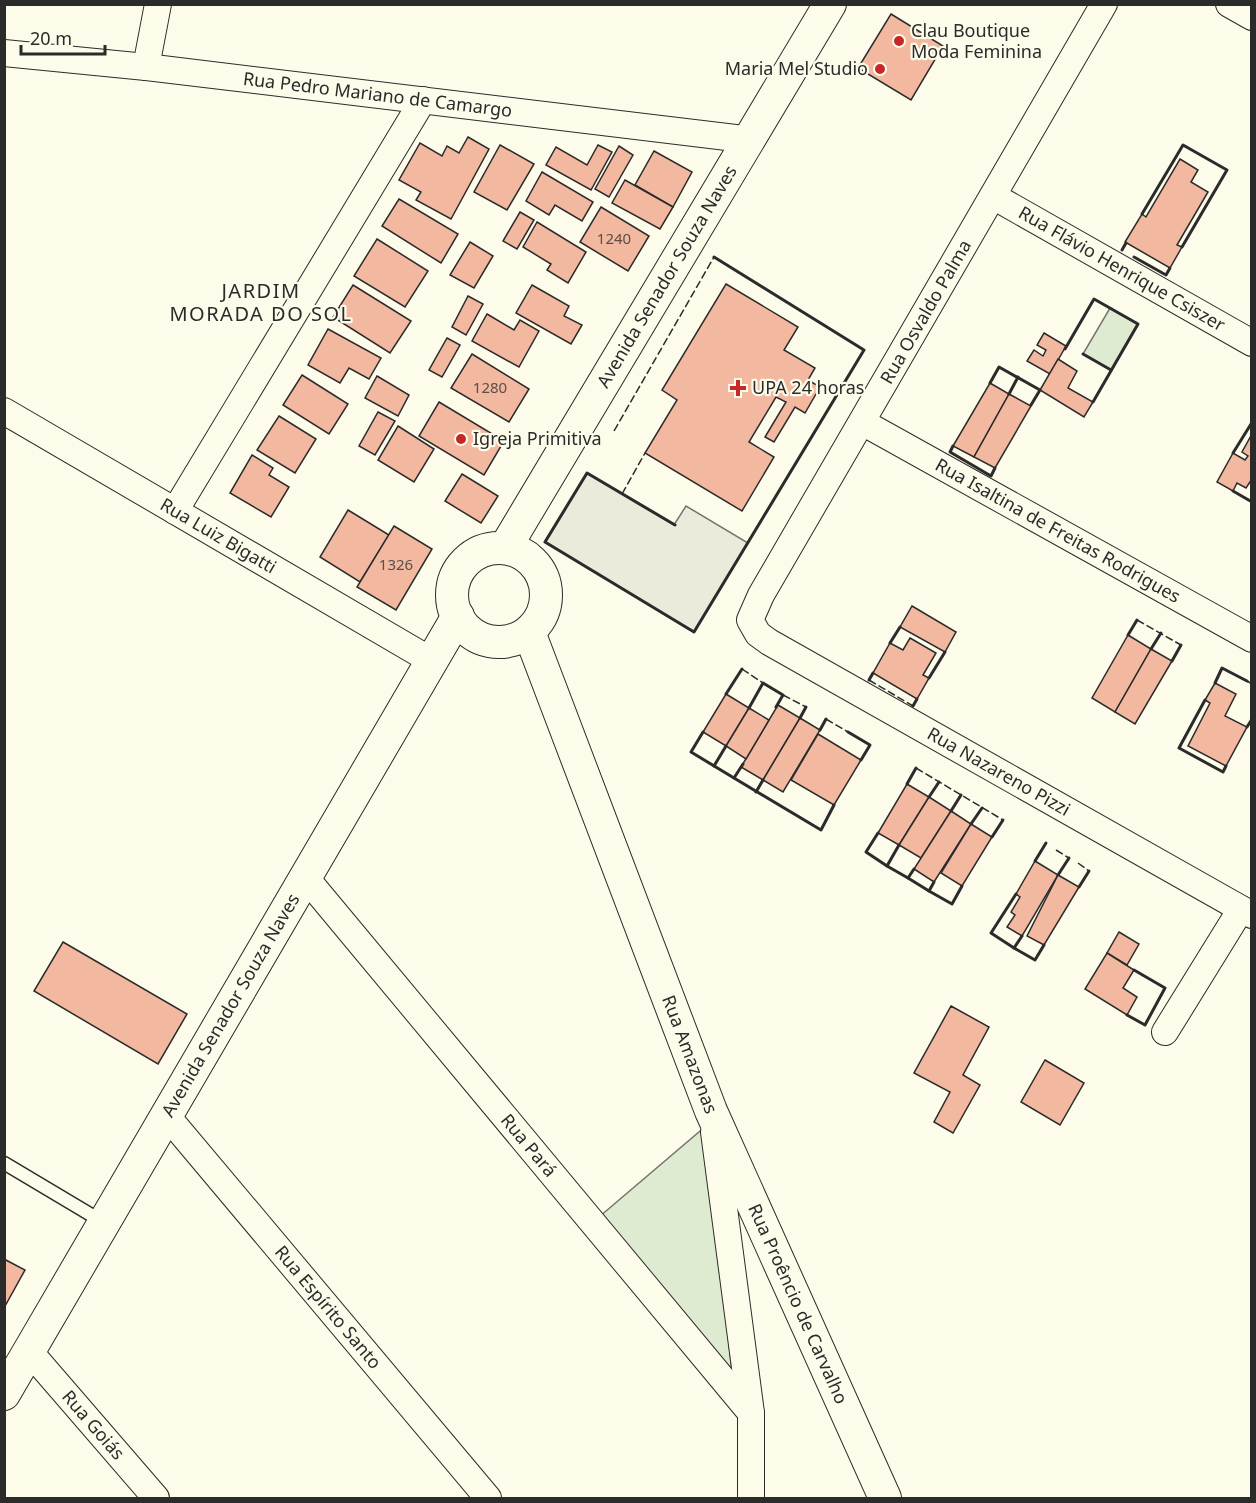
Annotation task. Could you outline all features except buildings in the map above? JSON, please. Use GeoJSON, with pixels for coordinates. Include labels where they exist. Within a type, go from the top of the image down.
{"type":"FeatureCollection","features":[{"type":"Feature","properties":{"kind":"street"},"geometry":{"type":"LineString","coordinates":[[146,68],[158,4]]}},
{"type":"Feature","properties":{"kind":"street","name":"Avenida Senador Souza Naves"},"geometry":{"type":"LineString","coordinates":[[505,548],[752,140],[830,4]]}},
{"type":"Feature","properties":{"kind":"street","name":"Rua Osvaldo Palma"},"geometry":{"type":"LineString","coordinates":[[750,620],[761,595],[1104,4]]}},
{"type":"Feature","properties":{"kind":"street"},"geometry":{"type":"LineString","coordinates":[[1229,4],[1251,17]]}},
{"type":"Feature","properties":{"kind":"street","name":"Rua Pedro Mariano de Camargo"},"geometry":{"type":"LineString","coordinates":[[4,53],[752,140]]}},
{"type":"Feature","properties":{"kind":"street"},"geometry":{"type":"LineString","coordinates":[[175,512],[423,100]]}},
{"type":"Feature","properties":{"kind":"street","name":"Rua Flávio Henrique Csiszer"},"geometry":{"type":"LineString","coordinates":[[993,196],[1251,343]]}},
{"type":"Feature","properties":{"kind":"street","name":"Rua Luiz Bigatti"},"geometry":{"type":"LineString","coordinates":[[4,411],[432,661]]}},
{"type":"Feature","properties":{"kind":"street","name":"Rua Isaltina de Freitas Rodrigues"},"geometry":{"type":"LineString","coordinates":[[862,422],[1251,639]]}},
{"type":"Feature","properties":{"kind":"street"},"geometry":{"type":"LineString","coordinates":[[505,548],[533,561],[542,575],[546,590],[546,606],[540,620],[529,632],[517,639],[490,641],[466,627],[458,616],[453,595],[454,583],[464,563],[483,551],[505,548]]}},
{"type":"Feature","properties":{"kind":"street","name":"Avenida Senador Souza Naves"},"geometry":{"type":"LineString","coordinates":[[4,1394],[458,616]]}},
{"type":"Feature","properties":{"kind":"street","name":"Rua Nazareno Pizzi"},"geometry":{"type":"LineString","coordinates":[[750,620],[759,634],[769,642],[1246,912]]}},
{"type":"Feature","properties":{"kind":"street","name":"Rua Amazonas"},"geometry":{"type":"LineString","coordinates":[[529,632],[711,1111],[751,1413],[751,1498]]}},
{"type":"Feature","properties":{"kind":"street","name":"Rua Pará"},"geometry":{"type":"LineString","coordinates":[[306,878],[751,1413]]}},
{"type":"Feature","properties":{"kind":"street"},"geometry":{"type":"LineString","coordinates":[[1165,1032],[1246,912]]}},
{"type":"Feature","properties":{"kind":"street","name":"Rua Proêncio de Carvalho"},"geometry":{"type":"LineString","coordinates":[[711,1111],[885,1498]]}},
{"type":"Feature","properties":{"kind":"street","name":"Rua Espírito Santo"},"geometry":{"type":"LineString","coordinates":[[167,1116],[488,1498]]}},
{"type":"Feature","properties":{"kind":"street","name":"Rua Goiás"},"geometry":{"type":"LineString","coordinates":[[29,1351],[156,1498]]}},
{"type":"Feature","properties":{"kind":"lane"},"geometry":{"type":"LineString","coordinates":[[4,1163],[104,1222]]}},
{"type":"Feature","properties":{"kind":"green space"},"geometry":{"type":"Polygon","coordinates":[[[1110,308],[1138,324],[1111,370],[1083,354],[1110,308]]]}},
{"type":"Feature","properties":{"kind":"green space"},"geometry":{"type":"Polygon","coordinates":[[[706,1126],[732,1373],[599,1217],[706,1126]]]}},
{"type":"Feature","properties":{"kind":"shaded area"},"geometry":{"type":"Polygon","coordinates":[[[587,473],[674,525],[686,506],[748,543],[694,632],[545,542],[587,473]]]}},
{"type":"Feature","properties":{"kind":"fence"},"geometry":{"type":"LineString","coordinates":[[614,431],[714,257]]}},
{"type":"Feature","properties":{"kind":"fence"},"geometry":{"type":"LineString","coordinates":[[622,494],[645,453]]}},
{"type":"Feature","properties":{"kind":"fence"},"geometry":{"type":"LineString","coordinates":[[1137,620],[1181,645]]}},
{"type":"Feature","properties":{"kind":"fence"},"geometry":{"type":"LineString","coordinates":[[742,669],[763,683]]}},
{"type":"Feature","properties":{"kind":"fence"},"geometry":{"type":"LineString","coordinates":[[869,680],[913,706]]}},
{"type":"Feature","properties":{"kind":"fence"},"geometry":{"type":"LineString","coordinates":[[1247,681],[1252,684]]}},
{"type":"Feature","properties":{"kind":"fence"},"geometry":{"type":"LineString","coordinates":[[783,695],[806,707]]}},
{"type":"Feature","properties":{"kind":"fence"},"geometry":{"type":"LineString","coordinates":[[826,719],[848,732]]}},
{"type":"Feature","properties":{"kind":"fence"},"geometry":{"type":"LineString","coordinates":[[916,768],[1003,820]]}},
{"type":"Feature","properties":{"kind":"fence"},"geometry":{"type":"LineString","coordinates":[[1056,850],[1069,858]]}},
{"type":"Feature","properties":{"kind":"fence"},"geometry":{"type":"LineString","coordinates":[[1078,863],[1089,871]]}},
{"type":"Feature","properties":{"kind":"wall"},"geometry":{"type":"LineString","coordinates":[[1142,214],[1183,145],[1227,170],[1182,247]]}},
{"type":"Feature","properties":{"kind":"wall"},"geometry":{"type":"LineString","coordinates":[[1122,250],[1126,243]]}},
{"type":"Feature","properties":{"kind":"wall"},"geometry":{"type":"LineString","coordinates":[[675,525],[587,473],[545,542],[694,632],[864,350],[714,257]]}},
{"type":"Feature","properties":{"kind":"wall"},"geometry":{"type":"LineString","coordinates":[[1134,257],[1166,275],[1170,268]]}},
{"type":"Feature","properties":{"kind":"wall"},"geometry":{"type":"LineString","coordinates":[[1065,349],[1094,299],[1138,324],[1093,402]]}},
{"type":"Feature","properties":{"kind":"wall"},"geometry":{"type":"LineString","coordinates":[[1083,354],[1111,370]]}},
{"type":"Feature","properties":{"kind":"wall"},"geometry":{"type":"LineString","coordinates":[[990,383],[999,367],[1040,390],[1031,405]]}},
{"type":"Feature","properties":{"kind":"wall"},"geometry":{"type":"LineString","coordinates":[[1009,394],[1018,377]]}},
{"type":"Feature","properties":{"kind":"wall"},"geometry":{"type":"LineString","coordinates":[[1233,453],[1251,424]]}},
{"type":"Feature","properties":{"kind":"wall"},"geometry":{"type":"LineString","coordinates":[[953,446],[950,452],[991,476],[995,468]]}},
{"type":"Feature","properties":{"kind":"wall"},"geometry":{"type":"LineString","coordinates":[[1233,491],[1252,502]]}},
{"type":"Feature","properties":{"kind":"wall"},"geometry":{"type":"LineString","coordinates":[[1128,635],[1137,620]]}},
{"type":"Feature","properties":{"kind":"wall"},"geometry":{"type":"LineString","coordinates":[[890,643],[900,627]]}},
{"type":"Feature","properties":{"kind":"wall"},"geometry":{"type":"LineString","coordinates":[[1151,649],[1161,633]]}},
{"type":"Feature","properties":{"kind":"wall"},"geometry":{"type":"LineString","coordinates":[[1172,661],[1181,645]]}},
{"type":"Feature","properties":{"kind":"wall"},"geometry":{"type":"LineString","coordinates":[[929,678],[945,652]]}},
{"type":"Feature","properties":{"kind":"wall"},"geometry":{"type":"LineString","coordinates":[[1215,683],[1222,668],[1247,681]]}},
{"type":"Feature","properties":{"kind":"wall"},"geometry":{"type":"LineString","coordinates":[[726,694],[742,669]]}},
{"type":"Feature","properties":{"kind":"wall"},"geometry":{"type":"LineString","coordinates":[[869,680],[873,673]]}},
{"type":"Feature","properties":{"kind":"wall"},"geometry":{"type":"LineString","coordinates":[[749,708],[763,683],[783,695],[776,707]]}},
{"type":"Feature","properties":{"kind":"wall"},"geometry":{"type":"LineString","coordinates":[[913,706],[917,699]]}},
{"type":"Feature","properties":{"kind":"wall"},"geometry":{"type":"LineString","coordinates":[[1205,700],[1179,748],[1223,772],[1226,766]]}},
{"type":"Feature","properties":{"kind":"wall"},"geometry":{"type":"LineString","coordinates":[[800,718],[806,707]]}},
{"type":"Feature","properties":{"kind":"wall"},"geometry":{"type":"LineString","coordinates":[[820,730],[826,719]]}},
{"type":"Feature","properties":{"kind":"wall"},"geometry":{"type":"LineString","coordinates":[[1247,727],[1252,719]]}},
{"type":"Feature","properties":{"kind":"wall"},"geometry":{"type":"LineString","coordinates":[[703,732],[691,752],[734,778],[743,764]]}},
{"type":"Feature","properties":{"kind":"wall"},"geometry":{"type":"LineString","coordinates":[[848,732],[870,745],[861,760]]}},
{"type":"Feature","properties":{"kind":"wall"},"geometry":{"type":"LineString","coordinates":[[714,766],[726,746]]}},
{"type":"Feature","properties":{"kind":"wall"},"geometry":{"type":"LineString","coordinates":[[907,784],[916,768]]}},
{"type":"Feature","properties":{"kind":"wall"},"geometry":{"type":"LineString","coordinates":[[734,778],[821,830],[834,805]]}},
{"type":"Feature","properties":{"kind":"wall"},"geometry":{"type":"LineString","coordinates":[[756,792],[763,780]]}},
{"type":"Feature","properties":{"kind":"wall"},"geometry":{"type":"LineString","coordinates":[[929,797],[939,782]]}},
{"type":"Feature","properties":{"kind":"wall"},"geometry":{"type":"LineString","coordinates":[[951,811],[961,795]]}},
{"type":"Feature","properties":{"kind":"wall"},"geometry":{"type":"LineString","coordinates":[[971,824],[982,808]]}},
{"type":"Feature","properties":{"kind":"wall"},"geometry":{"type":"LineString","coordinates":[[992,837],[1003,820]]}},
{"type":"Feature","properties":{"kind":"wall"},"geometry":{"type":"LineString","coordinates":[[878,833],[866,852],[887,866],[899,845]]}},
{"type":"Feature","properties":{"kind":"wall"},"geometry":{"type":"LineString","coordinates":[[1035,861],[1046,843]]}},
{"type":"Feature","properties":{"kind":"wall"},"geometry":{"type":"LineString","coordinates":[[1058,875],[1069,858]]}},
{"type":"Feature","properties":{"kind":"wall"},"geometry":{"type":"LineString","coordinates":[[887,866],[908,878],[914,869]]}},
{"type":"Feature","properties":{"kind":"wall"},"geometry":{"type":"LineString","coordinates":[[1079,887],[1089,871]]}},
{"type":"Feature","properties":{"kind":"wall"},"geometry":{"type":"LineString","coordinates":[[908,878],[929,891],[934,882]]}},
{"type":"Feature","properties":{"kind":"wall"},"geometry":{"type":"LineString","coordinates":[[929,891],[952,904],[962,886]]}},
{"type":"Feature","properties":{"kind":"wall"},"geometry":{"type":"LineString","coordinates":[[1016,894],[991,933],[1014,948],[1022,936]]}},
{"type":"Feature","properties":{"kind":"wall"},"geometry":{"type":"LineString","coordinates":[[1014,948],[1035,960],[1044,945]]}},
{"type":"Feature","properties":{"kind":"wall"},"geometry":{"type":"LineString","coordinates":[[1127,1015],[1145,1025],[1165,988],[1134,970]]}},
{"type":"Feature","properties":{"kind":"place","name":"Clau Boutique Moda Feminina"},"geometry":{"type":"Point","coordinates":[899,41]}},
{"type":"Feature","properties":{"kind":"place","name":"Maria Mel Studio"},"geometry":{"type":"Point","coordinates":[880,69]}},
{"type":"Feature","properties":{"kind":"place","name":"UPA 24 horas"},"geometry":{"type":"Point","coordinates":[738,388]}},
{"type":"Feature","properties":{"kind":"place","name":"Igreja Primitiva"},"geometry":{"type":"Point","coordinates":[461,439]}},
{"type":"Feature","properties":{"kind":"district","name":"JARDIM MORADA DO SOL"},"geometry":{"type":"Point","coordinates":[261,302]}}]}
